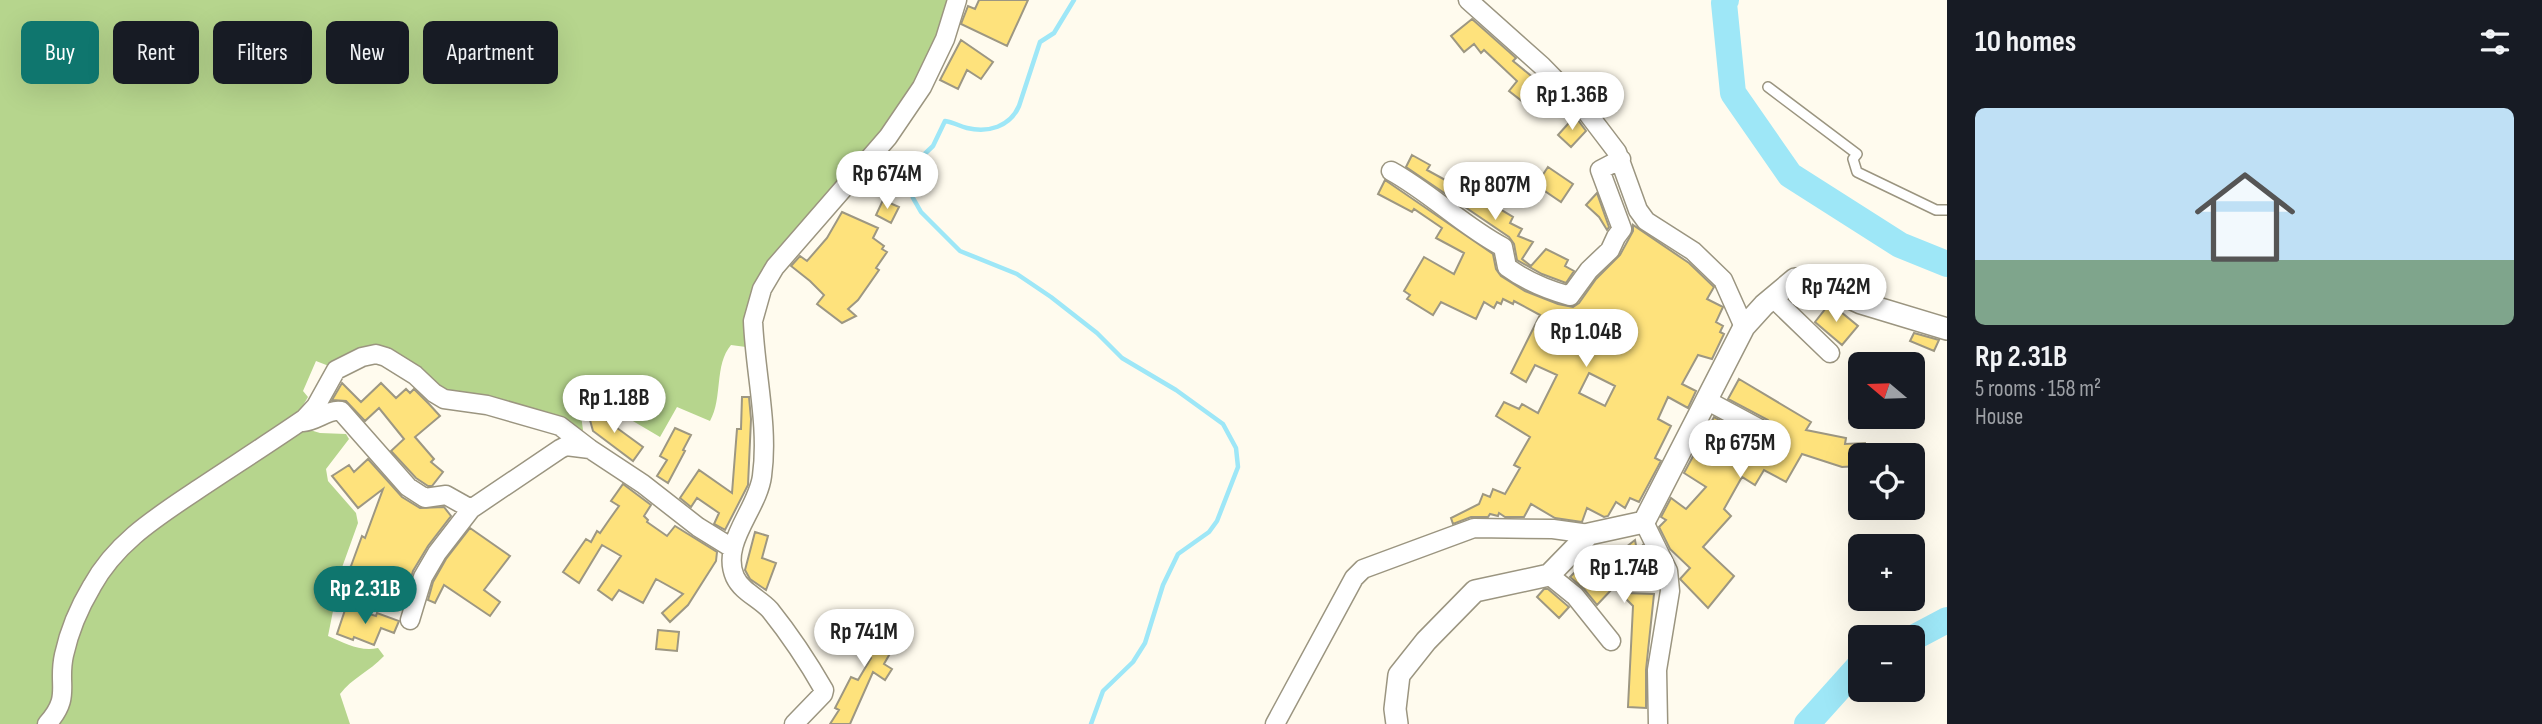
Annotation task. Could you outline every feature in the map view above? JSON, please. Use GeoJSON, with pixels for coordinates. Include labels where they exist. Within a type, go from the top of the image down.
{"type":"FeatureCollection","features":[{"type":"Feature","properties":{"kind":"street"},"geometry":{"type":"LineString","coordinates":[[794,724],[824,690],[767,607],[742,588],[735,577],[732,548],[762,478],[762,435],[753,321],[762,289],[775,267],[888,137],[922,87],[945,39],[957,0]]}},
{"type":"Feature","properties":{"kind":"street"},"geometry":{"type":"LineString","coordinates":[[1468,0],[1542,66],[1584,110],[1621,159],[1638,210],[1646,221],[1693,251],[1723,280],[1744,327]]}},
{"type":"Feature","properties":{"kind":"street"},"geometry":{"type":"LineString","coordinates":[[1391,171],[1455,214],[1470,228],[1503,247],[1507,267],[1514,272],[1535,284],[1570,296],[1589,270],[1610,250],[1622,229],[1600,170],[1621,159]]}},
{"type":"Feature","properties":{"kind":"street"},"geometry":{"type":"LineString","coordinates":[[1644,522],[1744,327],[1772,297],[1795,279],[1802,278],[1861,303],[1947,329]]}},
{"type":"Feature","properties":{"kind":"street"},"geometry":{"type":"LineString","coordinates":[[1772,297],[1830,353]]}},
{"type":"Feature","properties":{"kind":"street"},"geometry":{"type":"LineString","coordinates":[[47,724],[61,706],[64,690],[63,658],[67,642],[91,587],[106,562],[141,528],[300,422],[316,405],[336,370],[362,357],[376,354],[386,357],[415,375],[444,399],[487,405],[560,426],[643,484],[698,527],[732,548]]}},
{"type":"Feature","properties":{"kind":"street"},"geometry":{"type":"LineString","coordinates":[[1706,400],[1762,430]]}},
{"type":"Feature","properties":{"kind":"street"},"geometry":{"type":"LineString","coordinates":[[300,422],[313,421],[336,410],[341,411],[408,488],[425,498],[446,495],[471,509]]}},
{"type":"Feature","properties":{"kind":"street"},"geometry":{"type":"LineString","coordinates":[[410,620],[423,578],[436,554],[471,509],[560,449],[566,446],[590,449]]}},
{"type":"Feature","properties":{"kind":"street"},"geometry":{"type":"LineString","coordinates":[[1275,724],[1354,578],[1363,569],[1474,528],[1553,528],[1588,534],[1644,522]]}},
{"type":"Feature","properties":{"kind":"street"},"geometry":{"type":"LineString","coordinates":[[1644,522],[1668,571],[1670,591],[1657,670],[1658,724]]}},
{"type":"Feature","properties":{"kind":"street"},"geometry":{"type":"LineString","coordinates":[[1397,724],[1395,709],[1399,675],[1459,606],[1475,591],[1549,575],[1588,534]]}},
{"type":"Feature","properties":{"kind":"street"},"geometry":{"type":"LineString","coordinates":[[1549,575],[1575,596],[1611,641]]}},
{"type":"Feature","properties":{"kind":"lane"},"geometry":{"type":"LineString","coordinates":[[1768,87],[1857,154],[1853,159],[1857,172],[1936,210],[1947,210]]}},
{"type":"Feature","properties":{"kind":"green space"},"geometry":{"type":"Polygon","coordinates":[[[0,0],[953,0],[919,85],[772,265],[749,321],[746,347],[731,345],[722,362],[714,412],[710,421],[677,407],[660,437],[621,414],[600,397],[587,397],[580,408],[583,430],[580,433],[455,399],[387,354],[334,368],[316,361],[303,391],[308,397],[302,407],[310,430],[346,434],[349,439],[326,469],[328,481],[356,513],[358,523],[340,573],[343,579],[328,636],[359,648],[378,648],[384,656],[340,694],[350,724],[0,724],[0,0]]]}},
{"type":"Feature","properties":{"kind":"building"},"geometry":{"type":"Polygon","coordinates":[[[979,0],[1028,0],[1007,46],[961,24],[968,6],[975,9],[979,0]]]}},
{"type":"Feature","properties":{"kind":"building"},"geometry":{"type":"Polygon","coordinates":[[[1472,19],[1516,58],[1513,61],[1552,93],[1537,113],[1509,91],[1517,81],[1484,50],[1481,53],[1474,44],[1464,52],[1451,36],[1472,19]]]}},
{"type":"Feature","properties":{"kind":"building"},"geometry":{"type":"Polygon","coordinates":[[[961,40],[993,62],[981,79],[967,70],[958,89],[940,80],[961,40]]]}},
{"type":"Feature","properties":{"kind":"building"},"geometry":{"type":"Polygon","coordinates":[[[1575,116],[1586,131],[1571,147],[1558,135],[1575,116]]]}},
{"type":"Feature","properties":{"kind":"building"},"geometry":{"type":"Polygon","coordinates":[[[889,154],[899,161],[894,168],[897,171],[884,190],[871,180],[889,154]]]}},
{"type":"Feature","properties":{"kind":"building"},"geometry":{"type":"Polygon","coordinates":[[[1412,155],[1430,165],[1427,170],[1447,181],[1448,178],[1513,217],[1510,223],[1522,229],[1518,236],[1533,242],[1522,259],[1531,266],[1546,249],[1568,260],[1565,266],[1574,271],[1566,283],[1517,260],[1514,244],[1509,237],[1406,167],[1412,155]]]}},
{"type":"Feature","properties":{"kind":"building"},"geometry":{"type":"Polygon","coordinates":[[[1548,167],[1573,184],[1561,202],[1536,185],[1548,167]]]}},
{"type":"Feature","properties":{"kind":"building"},"geometry":{"type":"Polygon","coordinates":[[[1385,180],[1493,254],[1496,269],[1501,276],[1525,291],[1558,304],[1573,307],[1579,303],[1596,279],[1620,255],[1633,231],[1633,225],[1689,263],[1714,287],[1707,299],[1723,307],[1716,322],[1723,326],[1720,332],[1724,334],[1712,359],[1698,355],[1682,384],[1696,391],[1688,408],[1668,397],[1658,419],[1671,426],[1655,458],[1661,461],[1639,502],[1630,498],[1625,508],[1616,502],[1608,516],[1604,517],[1587,508],[1582,522],[1555,518],[1531,504],[1524,517],[1505,517],[1499,513],[1498,516],[1490,514],[1488,517],[1471,517],[1453,524],[1451,518],[1479,504],[1483,494],[1490,497],[1493,489],[1505,494],[1520,468],[1514,465],[1530,437],[1496,416],[1504,402],[1519,409],[1522,404],[1538,413],[1557,375],[1535,365],[1526,382],[1511,373],[1540,315],[1514,301],[1513,304],[1503,299],[1501,304],[1497,302],[1494,308],[1484,302],[1476,319],[1441,302],[1433,315],[1407,299],[1410,295],[1404,291],[1424,257],[1454,274],[1464,253],[1436,238],[1442,228],[1414,209],[1412,212],[1378,194],[1385,180]],[[1589,373],[1579,393],[1605,406],[1615,386],[1589,373]]]}},
{"type":"Feature","properties":{"kind":"building"},"geometry":{"type":"Polygon","coordinates":[[[1597,193],[1609,227],[1607,230],[1599,217],[1586,205],[1597,193]]]}},
{"type":"Feature","properties":{"kind":"building"},"geometry":{"type":"Polygon","coordinates":[[[883,200],[899,207],[891,223],[876,215],[883,200]]]}},
{"type":"Feature","properties":{"kind":"building"},"geometry":{"type":"Polygon","coordinates":[[[842,212],[878,228],[873,238],[884,246],[882,249],[887,252],[876,268],[879,270],[858,300],[848,309],[856,316],[842,323],[817,304],[824,295],[791,266],[800,256],[807,261],[827,238],[842,212]]]}},
{"type":"Feature","properties":{"kind":"building"},"geometry":{"type":"Polygon","coordinates":[[[1830,303],[1858,326],[1842,345],[1815,322],[1830,303]]]}},
{"type":"Feature","properties":{"kind":"building"},"geometry":{"type":"Polygon","coordinates":[[[1914,333],[1939,340],[1934,351],[1910,341],[1914,333]]]}},
{"type":"Feature","properties":{"kind":"building"},"geometry":{"type":"Polygon","coordinates":[[[1739,379],[1811,422],[1806,430],[1846,438],[1848,467],[1802,454],[1786,482],[1764,470],[1755,485],[1742,477],[1724,509],[1731,516],[1703,547],[1734,576],[1708,608],[1680,579],[1690,568],[1670,549],[1659,527],[1666,520],[1661,517],[1671,498],[1686,509],[1706,487],[1684,473],[1714,417],[1757,440],[1767,440],[1772,435],[1772,425],[1768,420],[1728,399],[1739,379]]]}},
{"type":"Feature","properties":{"kind":"building"},"geometry":{"type":"Polygon","coordinates":[[[342,383],[361,402],[381,383],[396,398],[406,389],[410,393],[414,389],[440,416],[415,437],[434,459],[431,462],[443,472],[432,486],[416,478],[391,451],[404,439],[379,408],[365,421],[346,401],[332,400],[342,383]]]}},
{"type":"Feature","properties":{"kind":"building"},"geometry":{"type":"Polygon","coordinates":[[[742,397],[749,397],[751,419],[748,485],[725,530],[714,524],[719,513],[697,498],[691,507],[680,498],[699,470],[732,493],[737,429],[741,429],[742,397]]]}},
{"type":"Feature","properties":{"kind":"building"},"geometry":{"type":"Polygon","coordinates":[[[603,409],[606,420],[643,447],[633,461],[593,431],[588,413],[603,409]]]}},
{"type":"Feature","properties":{"kind":"building"},"geometry":{"type":"Polygon","coordinates":[[[675,428],[691,435],[668,483],[657,476],[667,460],[660,456],[675,428]]]}},
{"type":"Feature","properties":{"kind":"building"},"geometry":{"type":"Polygon","coordinates":[[[368,459],[402,497],[420,508],[444,507],[451,516],[413,571],[405,598],[380,588],[378,594],[355,586],[358,577],[345,572],[351,566],[362,536],[365,538],[383,489],[358,508],[332,476],[349,465],[354,472],[368,459]]]}},
{"type":"Feature","properties":{"kind":"building"},"geometry":{"type":"Polygon","coordinates":[[[623,484],[651,505],[644,516],[647,522],[667,536],[675,526],[717,552],[716,561],[688,605],[670,622],[662,613],[683,594],[656,579],[643,603],[619,590],[612,600],[598,590],[621,556],[602,545],[579,583],[563,572],[586,539],[591,542],[597,531],[600,533],[619,506],[611,501],[623,484]]]}},
{"type":"Feature","properties":{"kind":"building"},"geometry":{"type":"Polygon","coordinates":[[[470,528],[510,556],[484,590],[500,602],[490,616],[444,585],[435,603],[428,600],[433,582],[446,559],[470,528]]]}},
{"type":"Feature","properties":{"kind":"building"},"geometry":{"type":"Polygon","coordinates":[[[755,532],[768,536],[762,558],[776,563],[766,590],[750,579],[745,570],[755,532]]]}},
{"type":"Feature","properties":{"kind":"building"},"geometry":{"type":"Polygon","coordinates":[[[1635,540],[1637,551],[1643,545],[1651,561],[1641,568],[1646,573],[1626,593],[1654,594],[1646,670],[1646,708],[1628,707],[1633,606],[1614,587],[1597,605],[1570,577],[1595,547],[1607,562],[1635,540]]]}},
{"type":"Feature","properties":{"kind":"building"},"geometry":{"type":"Polygon","coordinates":[[[1544,589],[1548,589],[1569,607],[1559,618],[1537,597],[1544,589]]]}},
{"type":"Feature","properties":{"kind":"building"},"geometry":{"type":"Polygon","coordinates":[[[346,607],[376,616],[377,613],[399,621],[394,633],[381,628],[374,645],[354,637],[353,640],[337,634],[346,607]]]}},
{"type":"Feature","properties":{"kind":"building"},"geometry":{"type":"Polygon","coordinates":[[[860,621],[896,643],[884,664],[892,669],[885,680],[873,672],[850,724],[830,724],[839,710],[835,708],[851,677],[858,680],[871,658],[846,643],[860,621]]]}},
{"type":"Feature","properties":{"kind":"building"},"geometry":{"type":"Polygon","coordinates":[[[658,630],[679,632],[677,651],[656,649],[658,630]]]}},
{"type":"Feature","properties":{"kind":"waterway"},"geometry":{"type":"LineString","coordinates":[[1074,0],[1054,33],[1040,42],[1019,106],[1010,119],[998,127],[983,130],[945,121],[933,146],[912,166],[908,175],[913,198],[921,212],[960,251],[1017,274],[1051,297],[1097,333],[1122,358],[1176,390],[1223,424],[1236,448],[1238,467],[1217,521],[1209,532],[1178,554],[1163,585],[1145,643],[1133,662],[1103,691],[1091,724]]}},
{"type":"Feature","properties":{"kind":"waterway"},"geometry":{"type":"LineString","coordinates":[[1726,0],[1724,3],[1733,93],[1790,175],[1900,245],[1947,264]]}},
{"type":"Feature","properties":{"kind":"waterway"},"geometry":{"type":"LineString","coordinates":[[1925,632],[1947,620]]}},
{"type":"Feature","properties":{"kind":"waterway"},"geometry":{"type":"LineString","coordinates":[[1807,724],[1848,678]]}}]}
